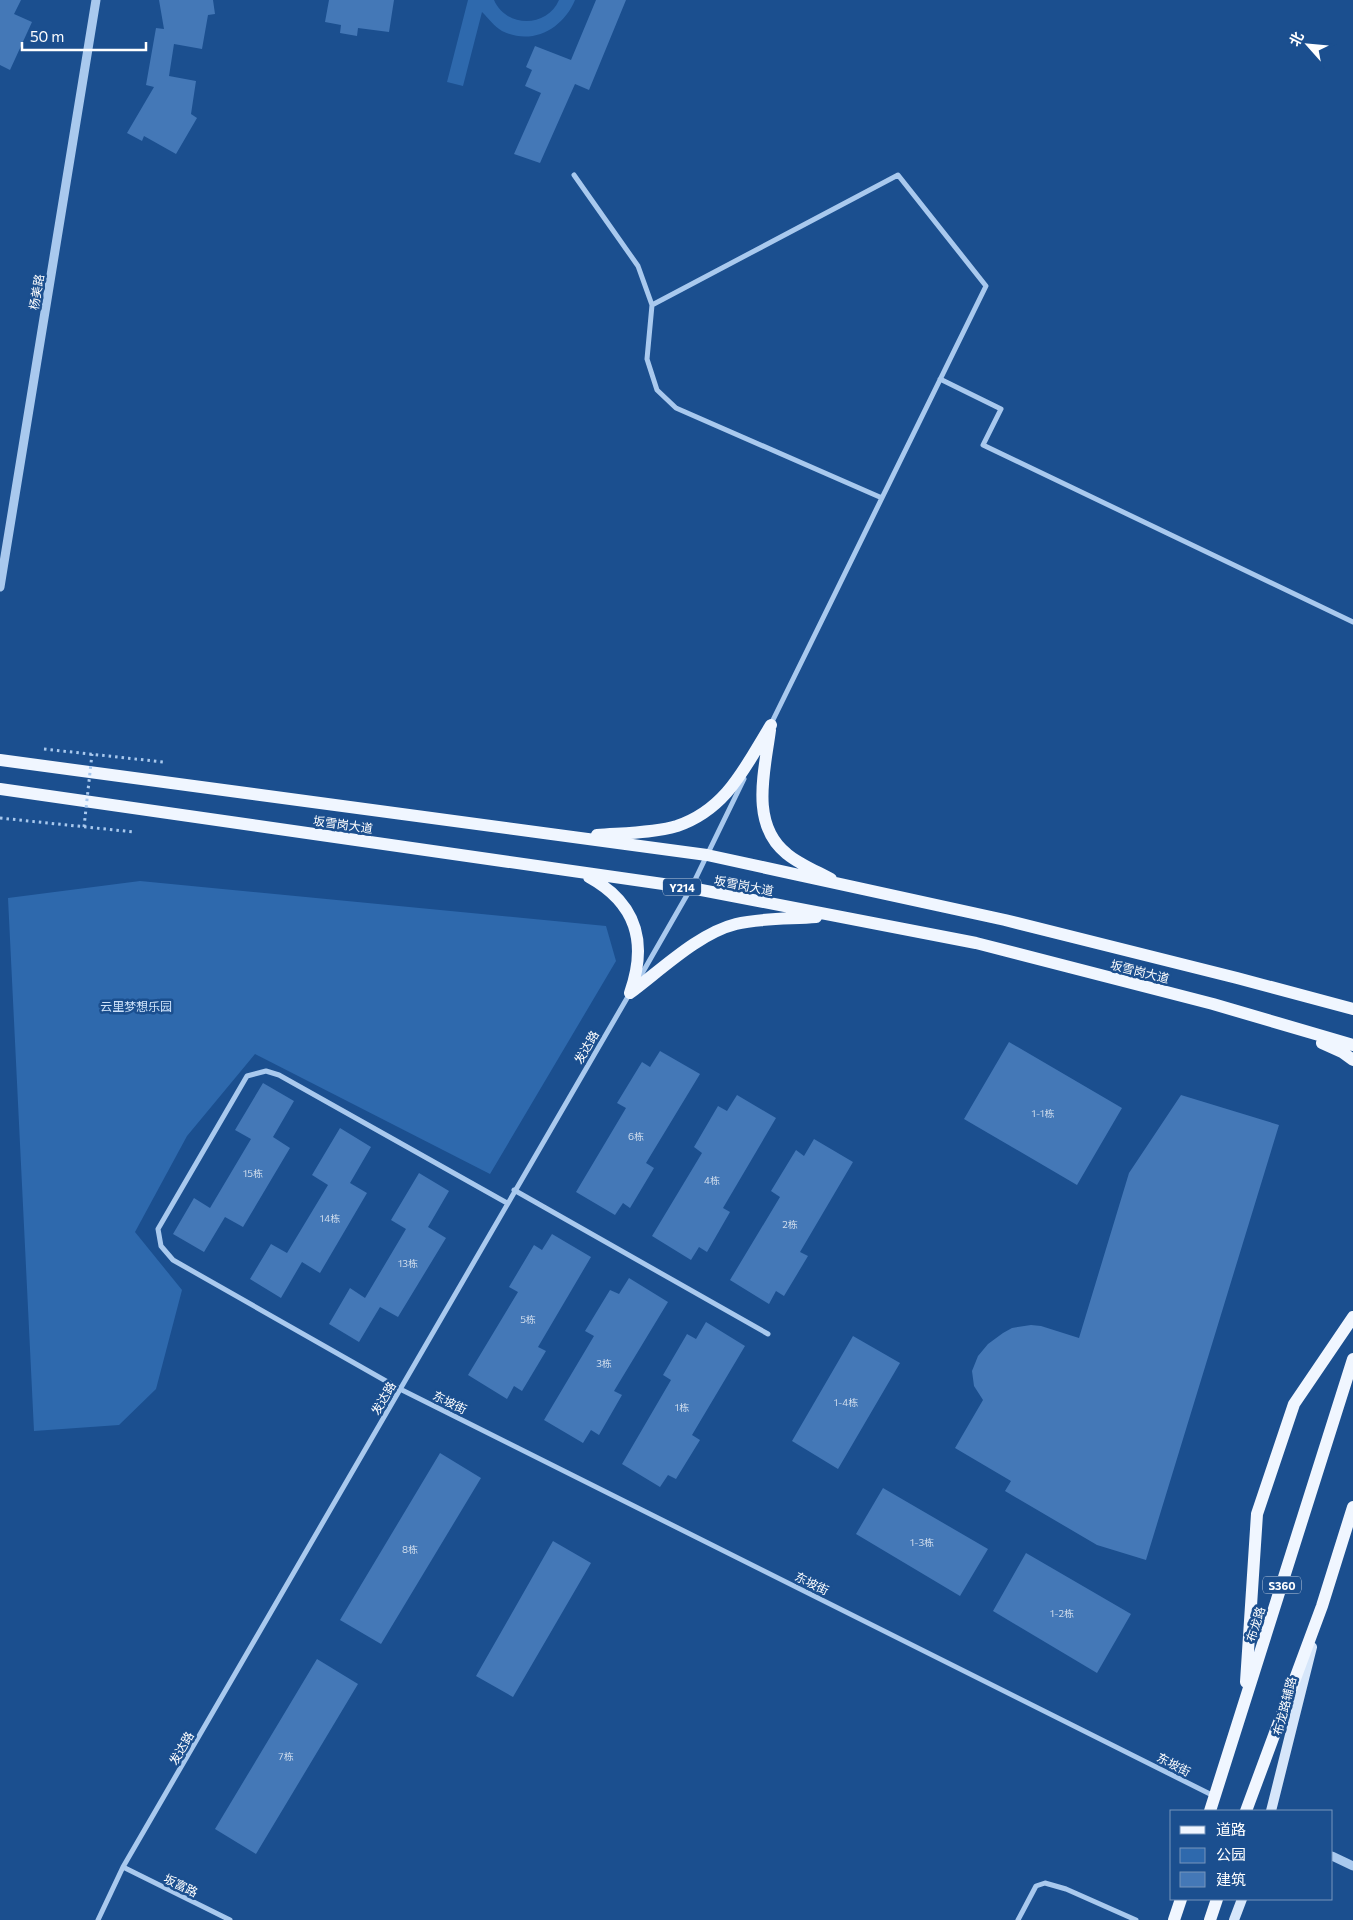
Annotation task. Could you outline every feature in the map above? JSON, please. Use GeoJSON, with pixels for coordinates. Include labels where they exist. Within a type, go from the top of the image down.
{"type":"FeatureCollection","features":[{"type":"Feature","properties":{"kind":"main road"},"geometry":{"type":"LineString","coordinates":[[576,837],[675,826],[698,817],[718,803],[735,784],[771,725]]}},
{"type":"Feature","properties":{"kind":"main road"},"geometry":{"type":"LineString","coordinates":[[771,725],[762,802],[770,834],[787,854],[842,885]]}},
{"type":"Feature","properties":{"kind":"main road","name":"坂雪岗大道"},"geometry":{"type":"LineString","coordinates":[[0,760],[707,855],[1005,920],[1353,1009]]}},
{"type":"Feature","properties":{"kind":"main road","name":"坂雪岗大道"},"geometry":{"type":"LineString","coordinates":[[0,789],[691,888],[976,943],[1213,1004],[1353,1045]]}},
{"type":"Feature","properties":{"kind":"main road"},"geometry":{"type":"LineString","coordinates":[[566,870],[586,875],[604,885],[618,898],[630,915],[637,934],[639,954],[637,974],[630,992]]}},
{"type":"Feature","properties":{"kind":"main road"},"geometry":{"type":"LineString","coordinates":[[630,992],[701,939],[724,927],[750,921],[833,916]]}},
{"type":"Feature","properties":{"kind":"main road"},"geometry":{"type":"LineString","coordinates":[[1328,1002],[1353,1002]]}},
{"type":"Feature","properties":{"kind":"main road"},"geometry":{"type":"LineString","coordinates":[[1286,1026],[1342,1052],[1353,1060]]}},
{"type":"Feature","properties":{"kind":"main road"},"geometry":{"type":"LineString","coordinates":[[1244,1704],[1257,1514],[1294,1404],[1353,1317]]}},
{"type":"Feature","properties":{"kind":"main road","name":"布龙路"},"geometry":{"type":"LineString","coordinates":[[1210,1810],[1353,1359]]}},
{"type":"Feature","properties":{"kind":"main road"},"geometry":{"type":"LineString","coordinates":[[1246,1810],[1322,1606],[1353,1506]]}},
{"type":"Feature","properties":{"kind":"main road","name":"布龙路辅路"},"geometry":{"type":"LineString","coordinates":[[1271,1810],[1322,1606]]}},
{"type":"Feature","properties":{"kind":"main road"},"geometry":{"type":"LineString","coordinates":[[1174,1920],[1181,1900]]}},
{"type":"Feature","properties":{"kind":"main road"},"geometry":{"type":"LineString","coordinates":[[1210,1920],[1217,1900]]}},
{"type":"Feature","properties":{"kind":"main road"},"geometry":{"type":"LineString","coordinates":[[1234,1920],[1242,1900]]}},
{"type":"Feature","properties":{"kind":"street","name":"杨美路"},"geometry":{"type":"LineString","coordinates":[[0,587],[96,0]]}},
{"type":"Feature","properties":{"kind":"street","name":"发达路"},"geometry":{"type":"LineString","coordinates":[[98,1920],[124,1867],[514,1190],[691,888],[986,286],[898,175],[652,305]]}},
{"type":"Feature","properties":{"kind":"street"},"geometry":{"type":"LineString","coordinates":[[574,176],[638,266],[652,305],[647,359],[656,390],[676,408],[882,498]]}},
{"type":"Feature","properties":{"kind":"street"},"geometry":{"type":"LineString","coordinates":[[940,379],[1001,409],[983,445],[1353,622]]}},
{"type":"Feature","properties":{"kind":"street","name":"东坡街"},"geometry":{"type":"LineString","coordinates":[[507,1203],[279,1075],[266,1071],[247,1076],[158,1229],[161,1246],[173,1260],[400,1389],[1215,1796]]}},
{"type":"Feature","properties":{"kind":"street"},"geometry":{"type":"LineString","coordinates":[[514,1190],[768,1334]]}},
{"type":"Feature","properties":{"kind":"street"},"geometry":{"type":"LineString","coordinates":[[1333,1856],[1353,1866]]}},
{"type":"Feature","properties":{"kind":"street","name":"坂富路"},"geometry":{"type":"LineString","coordinates":[[124,1867],[230,1920]]}},
{"type":"Feature","properties":{"kind":"street"},"geometry":{"type":"LineString","coordinates":[[1018,1920],[1036,1886],[1045,1883],[1066,1889],[1136,1920]]}},
{"type":"Feature","properties":{"kind":"path"},"geometry":{"type":"LineString","coordinates":[[44,749],[164,762]]}},
{"type":"Feature","properties":{"kind":"path"},"geometry":{"type":"LineString","coordinates":[[84,827],[92,754]]}},
{"type":"Feature","properties":{"kind":"path"},"geometry":{"type":"LineString","coordinates":[[0,818],[134,832]]}},
{"type":"Feature","properties":{"kind":"green space"},"geometry":{"type":"Polygon","coordinates":[[[468,0],[494,0],[508,16],[526,21],[536,20],[545,16],[559,0],[575,0],[570,10],[555,27],[545,32],[524,37],[502,31],[482,12],[463,86],[447,82],[468,0]]]}},
{"type":"Feature","properties":{"kind":"green space","name":"云里梦想乐园"},"geometry":{"type":"Polygon","coordinates":[[[140,881],[606,926],[616,961],[490,1174],[255,1054],[187,1136],[135,1232],[182,1290],[156,1389],[119,1425],[34,1431],[8,898],[140,881]]]}},
{"type":"Feature","properties":{"kind":"building"},"geometry":{"type":"Polygon","coordinates":[[[0,0],[21,0],[14,14],[32,22],[10,70],[0,65],[0,0]]]}},
{"type":"Feature","properties":{"kind":"building"},"geometry":{"type":"Polygon","coordinates":[[[159,0],[213,0],[215,14],[208,15],[202,49],[174,44],[169,76],[196,81],[191,114],[197,118],[176,154],[144,136],[142,141],[127,133],[154,87],[146,85],[156,28],[164,29],[159,0]]]}},
{"type":"Feature","properties":{"kind":"building"},"geometry":{"type":"Polygon","coordinates":[[[329,0],[394,0],[389,32],[358,28],[357,36],[340,33],[341,25],[325,22],[329,0]]]}},
{"type":"Feature","properties":{"kind":"building"},"geometry":{"type":"Polygon","coordinates":[[[596,0],[626,0],[589,90],[575,84],[540,163],[514,154],[541,93],[525,86],[532,70],[526,67],[535,46],[571,60],[596,0]]]}},
{"type":"Feature","properties":{"kind":"building"},"geometry":{"type":"Polygon","coordinates":[[[1009,1042],[1122,1108],[1077,1185],[964,1119],[1009,1042]]]}},
{"type":"Feature","properties":{"kind":"building"},"geometry":{"type":"Polygon","coordinates":[[[660,1051],[700,1074],[646,1163],[654,1168],[630,1208],[623,1203],[615,1215],[576,1192],[626,1108],[617,1103],[642,1062],[650,1067],[660,1051]]]}},
{"type":"Feature","properties":{"kind":"building"},"geometry":{"type":"Polygon","coordinates":[[[263,1083],[294,1101],[273,1137],[290,1148],[243,1227],[225,1217],[204,1252],[173,1234],[194,1198],[210,1208],[251,1139],[235,1130],[263,1083]]]}},
{"type":"Feature","properties":{"kind":"building"},"geometry":{"type":"Polygon","coordinates":[[[737,1095],[776,1118],[723,1208],[730,1212],[707,1252],[699,1247],[691,1260],[652,1236],[702,1153],[694,1147],[718,1106],[727,1111],[737,1095]]]}},
{"type":"Feature","properties":{"kind":"building"},"geometry":{"type":"Polygon","coordinates":[[[1181,1095],[1279,1125],[1146,1560],[1097,1545],[1005,1491],[1011,1481],[955,1448],[983,1400],[974,1386],[972,1371],[978,1356],[988,1344],[1012,1328],[1031,1325],[1041,1326],[1079,1338],[1129,1173],[1181,1095]]]}},
{"type":"Feature","properties":{"kind":"building"},"geometry":{"type":"Polygon","coordinates":[[[340,1128],[371,1147],[350,1183],[367,1193],[320,1273],[302,1262],[281,1298],[250,1279],[271,1244],[287,1253],[328,1185],[312,1175],[340,1128]]]}},
{"type":"Feature","properties":{"kind":"building"},"geometry":{"type":"Polygon","coordinates":[[[814,1139],[853,1162],[800,1252],[808,1256],[784,1296],[776,1291],[769,1304],[730,1280],[780,1197],[771,1191],[796,1150],[804,1156],[814,1139]]]}},
{"type":"Feature","properties":{"kind":"building"},"geometry":{"type":"Polygon","coordinates":[[[419,1173],[449,1191],[428,1227],[446,1238],[398,1317],[380,1307],[359,1342],[329,1324],[350,1288],[365,1298],[406,1229],[391,1220],[419,1173]]]}},
{"type":"Feature","properties":{"kind":"building"},"geometry":{"type":"Polygon","coordinates":[[[552,1234],[591,1257],[538,1347],[546,1351],[522,1391],[514,1386],[507,1399],[468,1375],[518,1292],[509,1287],[534,1245],[542,1250],[552,1234]]]}},
{"type":"Feature","properties":{"kind":"building"},"geometry":{"type":"Polygon","coordinates":[[[629,1278],[668,1302],[614,1391],[622,1395],[599,1435],[591,1430],[583,1443],[544,1420],[594,1336],[585,1331],[610,1290],[619,1294],[629,1278]]]}},
{"type":"Feature","properties":{"kind":"building"},"geometry":{"type":"Polygon","coordinates":[[[706,1322],[745,1346],[692,1435],[700,1440],[676,1479],[668,1475],[660,1487],[622,1464],[671,1380],[663,1375],[687,1334],[696,1339],[706,1322]]]}},
{"type":"Feature","properties":{"kind":"building"},"geometry":{"type":"Polygon","coordinates":[[[853,1336],[900,1363],[838,1469],[792,1441],[853,1336]]]}},
{"type":"Feature","properties":{"kind":"building"},"geometry":{"type":"Polygon","coordinates":[[[440,1453],[481,1478],[381,1644],[340,1620],[440,1453]]]}},
{"type":"Feature","properties":{"kind":"building"},"geometry":{"type":"Polygon","coordinates":[[[883,1488],[988,1549],[960,1596],[856,1534],[883,1488]]]}},
{"type":"Feature","properties":{"kind":"building"},"geometry":{"type":"Polygon","coordinates":[[[553,1541],[591,1563],[513,1697],[476,1676],[553,1541]]]}},
{"type":"Feature","properties":{"kind":"building"},"geometry":{"type":"Polygon","coordinates":[[[1026,1553],[1131,1614],[1097,1673],[993,1611],[1026,1553]]]}},
{"type":"Feature","properties":{"kind":"building"},"geometry":{"type":"Polygon","coordinates":[[[317,1659],[358,1684],[256,1854],[215,1829],[317,1659]]]}}]}
